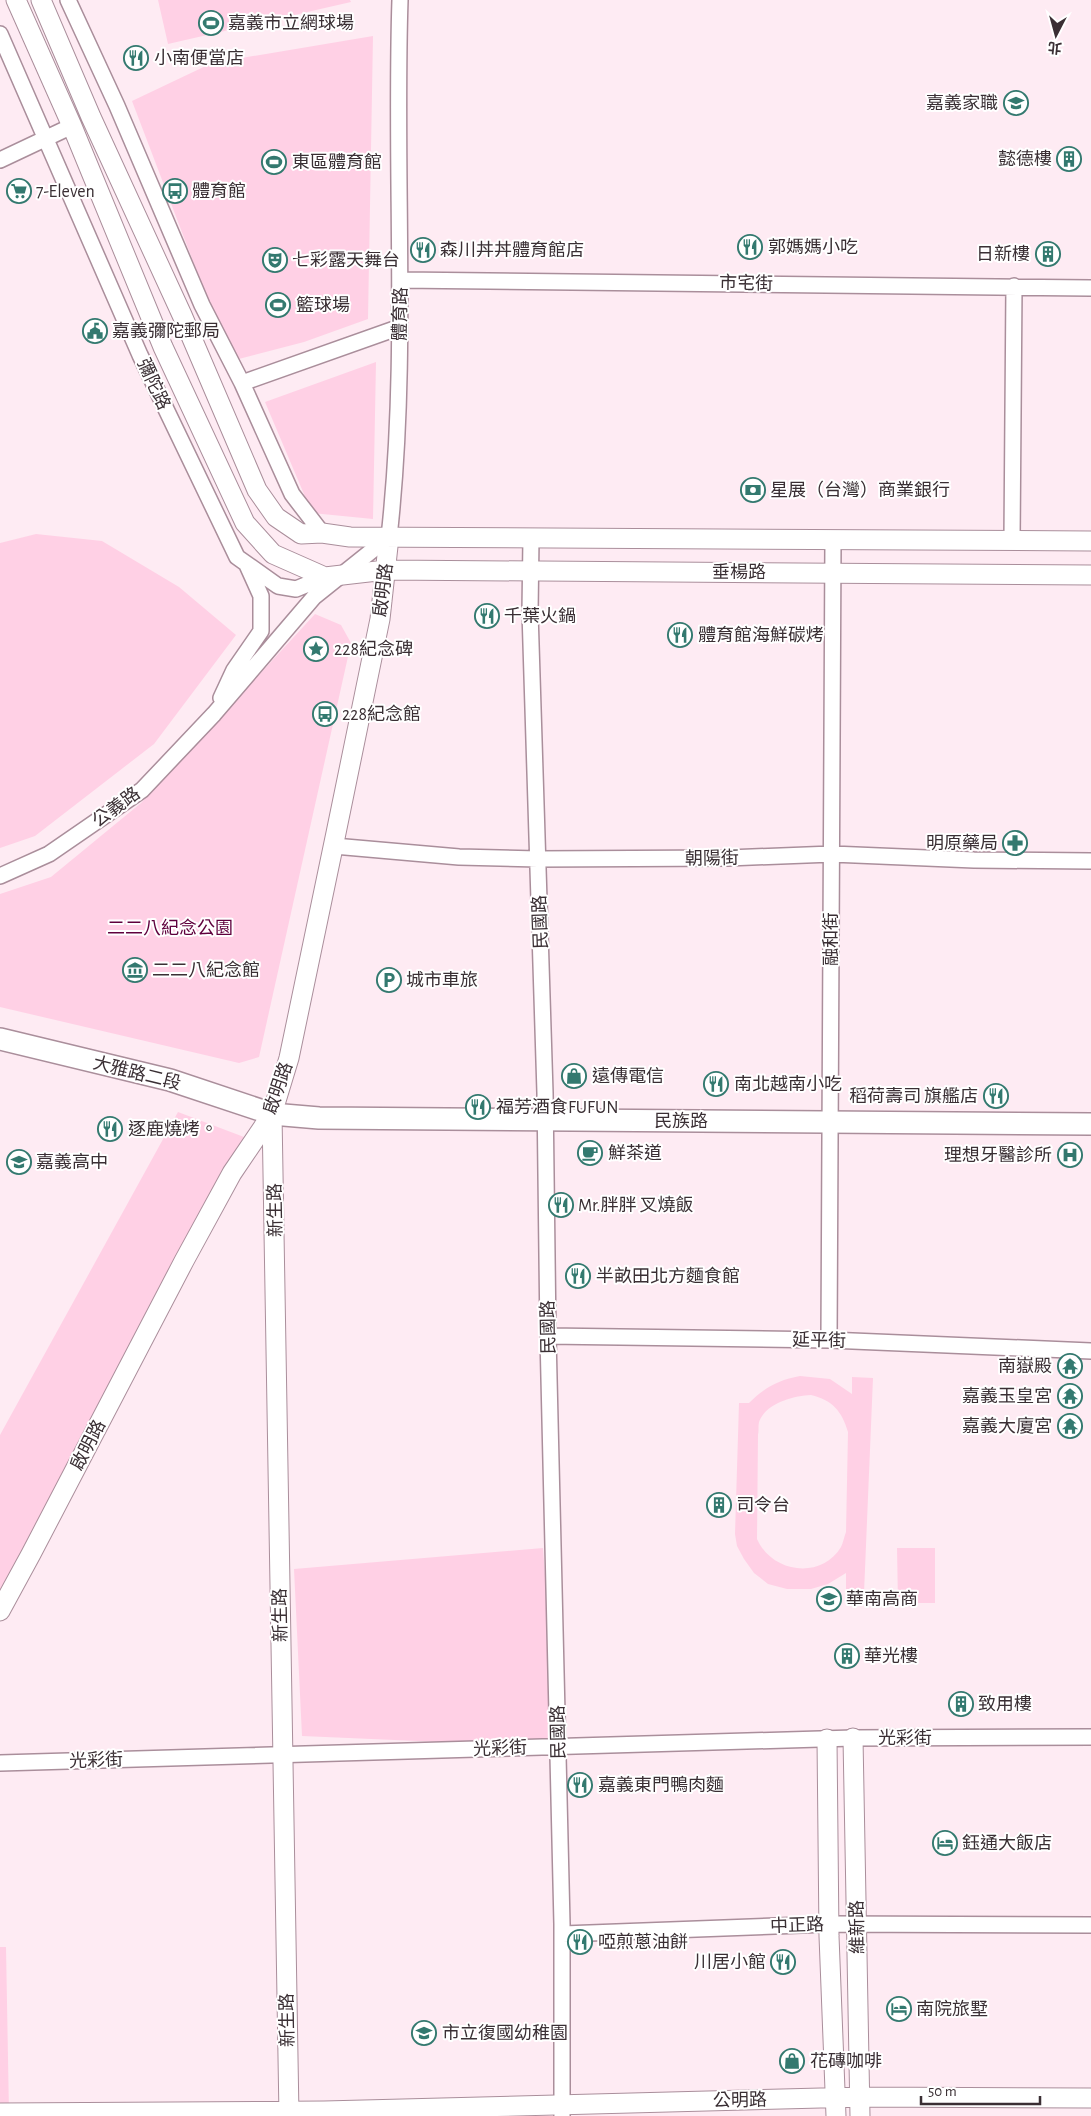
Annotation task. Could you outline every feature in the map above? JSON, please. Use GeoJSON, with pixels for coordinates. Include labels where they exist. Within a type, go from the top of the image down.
{"type":"FeatureCollection","features":[{"type":"Feature","properties":{"kind":"main road","name":"大雅路二段"},"geometry":{"type":"LineString","coordinates":[[0,1039],[170,1080],[272,1114]]}},
{"type":"Feature","properties":{"kind":"main road","name":"民族路"},"geometry":{"type":"LineString","coordinates":[[272,1114],[319,1118],[1091,1124]]}},
{"type":"Feature","properties":{"kind":"street","name":"彌陀路"},"geometry":{"type":"LineString","coordinates":[[16,0],[72,126],[162,347],[245,523],[273,554],[333,575]]}},
{"type":"Feature","properties":{"kind":"street"},"geometry":{"type":"LineString","coordinates":[[41,0],[91,118],[182,315],[257,490],[276,517],[301,534],[322,533],[350,537],[389,537]]}},
{"type":"Feature","properties":{"kind":"street"},"geometry":{"type":"LineString","coordinates":[[68,0],[117,106],[202,305],[242,384],[292,494],[322,533]]}},
{"type":"Feature","properties":{"kind":"street","name":"體育路"},"geometry":{"type":"LineString","coordinates":[[389,537],[394,490],[398,407],[401,280],[400,0]]}},
{"type":"Feature","properties":{"kind":"street","name":"彌陀路"},"geometry":{"type":"LineString","coordinates":[[0,34],[140,356],[237,557],[278,586],[296,589],[333,575],[386,570]]}},
{"type":"Feature","properties":{"kind":"street"},"geometry":{"type":"LineString","coordinates":[[0,160],[72,126]]}},
{"type":"Feature","properties":{"kind":"street","name":"市宅街"},"geometry":{"type":"LineString","coordinates":[[401,280],[1091,288]]}},
{"type":"Feature","properties":{"kind":"street"},"geometry":{"type":"LineString","coordinates":[[1012,540],[1014,286]]}},
{"type":"Feature","properties":{"kind":"street"},"geometry":{"type":"LineString","coordinates":[[242,384],[400,327]]}},
{"type":"Feature","properties":{"kind":"street","name":"公義路"},"geometry":{"type":"LineString","coordinates":[[0,876],[49,854],[142,790],[214,714],[333,575],[389,537]]}},
{"type":"Feature","properties":{"kind":"street","name":"垂楊路"},"geometry":{"type":"LineString","coordinates":[[389,537],[1091,541]]}},
{"type":"Feature","properties":{"kind":"street","name":"啟明路"},"geometry":{"type":"LineString","coordinates":[[0,1611],[201,1229],[232,1173],[272,1114],[289,1058],[334,846],[380,619],[389,537]]}},
{"type":"Feature","properties":{"kind":"street","name":"民國路"},"geometry":{"type":"LineString","coordinates":[[532,538],[530,612],[538,859],[558,1746],[562,1934],[562,2110]]}},
{"type":"Feature","properties":{"kind":"street","name":"融和街"},"geometry":{"type":"LineString","coordinates":[[829,1340],[833,539]]}},
{"type":"Feature","properties":{"kind":"street","name":"公義路"},"geometry":{"type":"LineString","coordinates":[[214,714],[234,670],[261,630],[261,596],[247,564]]}},
{"type":"Feature","properties":{"kind":"street","name":"垂楊路"},"geometry":{"type":"LineString","coordinates":[[386,570],[1091,575]]}},
{"type":"Feature","properties":{"kind":"street","name":"朝陽街"},"geometry":{"type":"LineString","coordinates":[[334,846],[459,857],[538,859],[728,858],[832,854],[974,860],[1091,861]]}},
{"type":"Feature","properties":{"kind":"street","name":"新生路"},"geometry":{"type":"LineString","coordinates":[[272,1114],[289,2114]]}},
{"type":"Feature","properties":{"kind":"street","name":"延平街"},"geometry":{"type":"LineString","coordinates":[[548,1336],[829,1340],[1091,1351]]}},
{"type":"Feature","properties":{"kind":"street","name":"光彩街"},"geometry":{"type":"LineString","coordinates":[[0,1763],[853,1738],[1091,1737]]}},
{"type":"Feature","properties":{"kind":"street","name":"維新路"},"geometry":{"type":"LineString","coordinates":[[853,1738],[860,2116]]}},
{"type":"Feature","properties":{"kind":"street","name":"維新路"},"geometry":{"type":"LineString","coordinates":[[827,1739],[829,1924],[836,2107]]}},
{"type":"Feature","properties":{"kind":"street","name":"中正路"},"geometry":{"type":"LineString","coordinates":[[562,1934],[829,1924],[1091,1925]]}},
{"type":"Feature","properties":{"kind":"street","name":"公明路"},"geometry":{"type":"LineString","coordinates":[[0,2113],[289,2114],[836,2107],[860,2097],[1091,2098]]}},
{"type":"Feature","properties":{"kind":"green space","name":"嘉義市立網球場"},"geometry":{"type":"Polygon","coordinates":[[[158,0],[350,0],[351,2],[168,44],[158,0]]]}},
{"type":"Feature","properties":{"kind":"green space"},"geometry":{"type":"Polygon","coordinates":[[[373,36],[368,319],[304,342],[231,361],[132,101],[212,63],[373,36]]]}},
{"type":"Feature","properties":{"kind":"green space"},"geometry":{"type":"Polygon","coordinates":[[[376,362],[373,519],[312,513],[265,402],[376,362]]]}},
{"type":"Feature","properties":{"kind":"green space"},"geometry":{"type":"Polygon","coordinates":[[[36,534],[102,541],[179,587],[236,635],[154,744],[35,836],[0,848],[0,543],[36,534]]]}},
{"type":"Feature","properties":{"kind":"green space","name":"二二八紀念公園"},"geometry":{"type":"Polygon","coordinates":[[[315,614],[341,625],[351,643],[259,1057],[239,1063],[0,1007],[0,894],[51,877],[141,803],[315,614]]]}},
{"type":"Feature","properties":{"kind":"green space"},"geometry":{"type":"Polygon","coordinates":[[[178,1112],[244,1137],[0,1596],[0,1435],[178,1112]]]}},
{"type":"Feature","properties":{"kind":"green space"},"geometry":{"type":"Polygon","coordinates":[[[800,1376],[830,1379],[852,1394],[852,1377],[873,1378],[864,1593],[846,1592],[846,1573],[828,1584],[811,1589],[787,1589],[768,1584],[754,1573],[737,1546],[735,1534],[739,1403],[749,1403],[772,1385],[800,1376]],[[811,1395],[788,1399],[774,1405],[763,1415],[759,1422],[757,1539],[764,1550],[774,1559],[785,1565],[797,1568],[810,1568],[832,1558],[841,1547],[846,1532],[848,1432],[839,1412],[830,1403],[811,1395]]]}},
{"type":"Feature","properties":{"kind":"green space"},"geometry":{"type":"Polygon","coordinates":[[[543,1548],[558,1747],[302,1736],[294,1569],[543,1548]]]}},
{"type":"Feature","properties":{"kind":"green space"},"geometry":{"type":"Polygon","coordinates":[[[897,1548],[935,1548],[935,1603],[898,1603],[897,1548]]]}},
{"type":"Feature","properties":{"kind":"green space"},"geometry":{"type":"Polygon","coordinates":[[[0,1947],[6,1947],[9,2113],[0,2112],[0,1947]]]}},
{"type":"Feature","properties":{"kind":"place","name":"嘉義市立網球場"},"geometry":{"type":"Point","coordinates":[211,23]}},
{"type":"Feature","properties":{"kind":"place","name":"小南便當店"},"geometry":{"type":"Point","coordinates":[136,58]}},
{"type":"Feature","properties":{"kind":"place","name":"嘉義家職"},"geometry":{"type":"Point","coordinates":[1016,103]}},
{"type":"Feature","properties":{"kind":"place","name":"懿德樓"},"geometry":{"type":"Point","coordinates":[1069,159]}},
{"type":"Feature","properties":{"kind":"place","name":"東區體育館"},"geometry":{"type":"Point","coordinates":[274,162]}},
{"type":"Feature","properties":{"kind":"place","name":"7-Eleven"},"geometry":{"type":"Point","coordinates":[19,191]}},
{"type":"Feature","properties":{"kind":"place","name":"體育館"},"geometry":{"type":"Point","coordinates":[175,191]}},
{"type":"Feature","properties":{"kind":"place","name":"郭媽媽小吃"},"geometry":{"type":"Point","coordinates":[750,247]}},
{"type":"Feature","properties":{"kind":"place","name":"森川丼丼體育館店"},"geometry":{"type":"Point","coordinates":[423,250]}},
{"type":"Feature","properties":{"kind":"place","name":"日新樓"},"geometry":{"type":"Point","coordinates":[1048,254]}},
{"type":"Feature","properties":{"kind":"place","name":"七彩露天舞台"},"geometry":{"type":"Point","coordinates":[275,260]}},
{"type":"Feature","properties":{"kind":"place","name":"籃球場"},"geometry":{"type":"Point","coordinates":[278,305]}},
{"type":"Feature","properties":{"kind":"place","name":"嘉義彌陀郵局"},"geometry":{"type":"Point","coordinates":[95,331]}},
{"type":"Feature","properties":{"kind":"place","name":"星展（台灣）商業銀行"},"geometry":{"type":"Point","coordinates":[753,490]}},
{"type":"Feature","properties":{"kind":"place","name":"千葉火鍋"},"geometry":{"type":"Point","coordinates":[487,616]}},
{"type":"Feature","properties":{"kind":"place","name":"體育館海鮮碳烤"},"geometry":{"type":"Point","coordinates":[680,635]}},
{"type":"Feature","properties":{"kind":"place","name":"228紀念碑"},"geometry":{"type":"Point","coordinates":[316,649]}},
{"type":"Feature","properties":{"kind":"place","name":"228紀念館"},"geometry":{"type":"Point","coordinates":[325,714]}},
{"type":"Feature","properties":{"kind":"place","name":"明原藥局"},"geometry":{"type":"Point","coordinates":[1015,843]}},
{"type":"Feature","properties":{"kind":"place","name":"二二八紀念館"},"geometry":{"type":"Point","coordinates":[135,970]}},
{"type":"Feature","properties":{"kind":"place","name":"城市車旅"},"geometry":{"type":"Point","coordinates":[389,980]}},
{"type":"Feature","properties":{"kind":"place","name":"遠傳電信"},"geometry":{"type":"Point","coordinates":[574,1076]}},
{"type":"Feature","properties":{"kind":"place","name":"南北越南小吃"},"geometry":{"type":"Point","coordinates":[716,1084]}},
{"type":"Feature","properties":{"kind":"place","name":"稻荷壽司 旗艦店"},"geometry":{"type":"Point","coordinates":[996,1096]}},
{"type":"Feature","properties":{"kind":"place","name":"福芳酒食FUFUN"},"geometry":{"type":"Point","coordinates":[478,1107]}},
{"type":"Feature","properties":{"kind":"place","name":"逐鹿燒烤。"},"geometry":{"type":"Point","coordinates":[110,1129]}},
{"type":"Feature","properties":{"kind":"place","name":"鮮茶道"},"geometry":{"type":"Point","coordinates":[590,1153]}},
{"type":"Feature","properties":{"kind":"place","name":"理想牙醫診所"},"geometry":{"type":"Point","coordinates":[1070,1155]}},
{"type":"Feature","properties":{"kind":"place","name":"嘉義高中"},"geometry":{"type":"Point","coordinates":[19,1162]}},
{"type":"Feature","properties":{"kind":"place","name":"Mr.胖胖 叉燒飯"},"geometry":{"type":"Point","coordinates":[561,1205]}},
{"type":"Feature","properties":{"kind":"place","name":"半畝田北方麵食館"},"geometry":{"type":"Point","coordinates":[578,1276]}},
{"type":"Feature","properties":{"kind":"place","name":"南嶽殿"},"geometry":{"type":"Point","coordinates":[1070,1366]}},
{"type":"Feature","properties":{"kind":"place","name":"嘉義玉皇宮"},"geometry":{"type":"Point","coordinates":[1070,1396]}},
{"type":"Feature","properties":{"kind":"place","name":"嘉義大廈宮"},"geometry":{"type":"Point","coordinates":[1070,1426]}},
{"type":"Feature","properties":{"kind":"place","name":"司令台"},"geometry":{"type":"Point","coordinates":[719,1505]}},
{"type":"Feature","properties":{"kind":"place","name":"華南高商"},"geometry":{"type":"Point","coordinates":[829,1599]}},
{"type":"Feature","properties":{"kind":"place","name":"華光樓"},"geometry":{"type":"Point","coordinates":[847,1656]}},
{"type":"Feature","properties":{"kind":"place","name":"致用樓"},"geometry":{"type":"Point","coordinates":[961,1704]}},
{"type":"Feature","properties":{"kind":"place","name":"嘉義東門鴨肉麵"},"geometry":{"type":"Point","coordinates":[580,1785]}},
{"type":"Feature","properties":{"kind":"place","name":"鈺通大飯店"},"geometry":{"type":"Point","coordinates":[945,1843]}},
{"type":"Feature","properties":{"kind":"place","name":"啞煎蔥油餅"},"geometry":{"type":"Point","coordinates":[580,1942]}},
{"type":"Feature","properties":{"kind":"place","name":"川居小館"},"geometry":{"type":"Point","coordinates":[783,1962]}},
{"type":"Feature","properties":{"kind":"place","name":"南院旅墅"},"geometry":{"type":"Point","coordinates":[899,2009]}},
{"type":"Feature","properties":{"kind":"place","name":"市立復國幼稚園"},"geometry":{"type":"Point","coordinates":[424,2033]}},
{"type":"Feature","properties":{"kind":"place","name":"花磚咖啡"},"geometry":{"type":"Point","coordinates":[792,2061]}}]}
